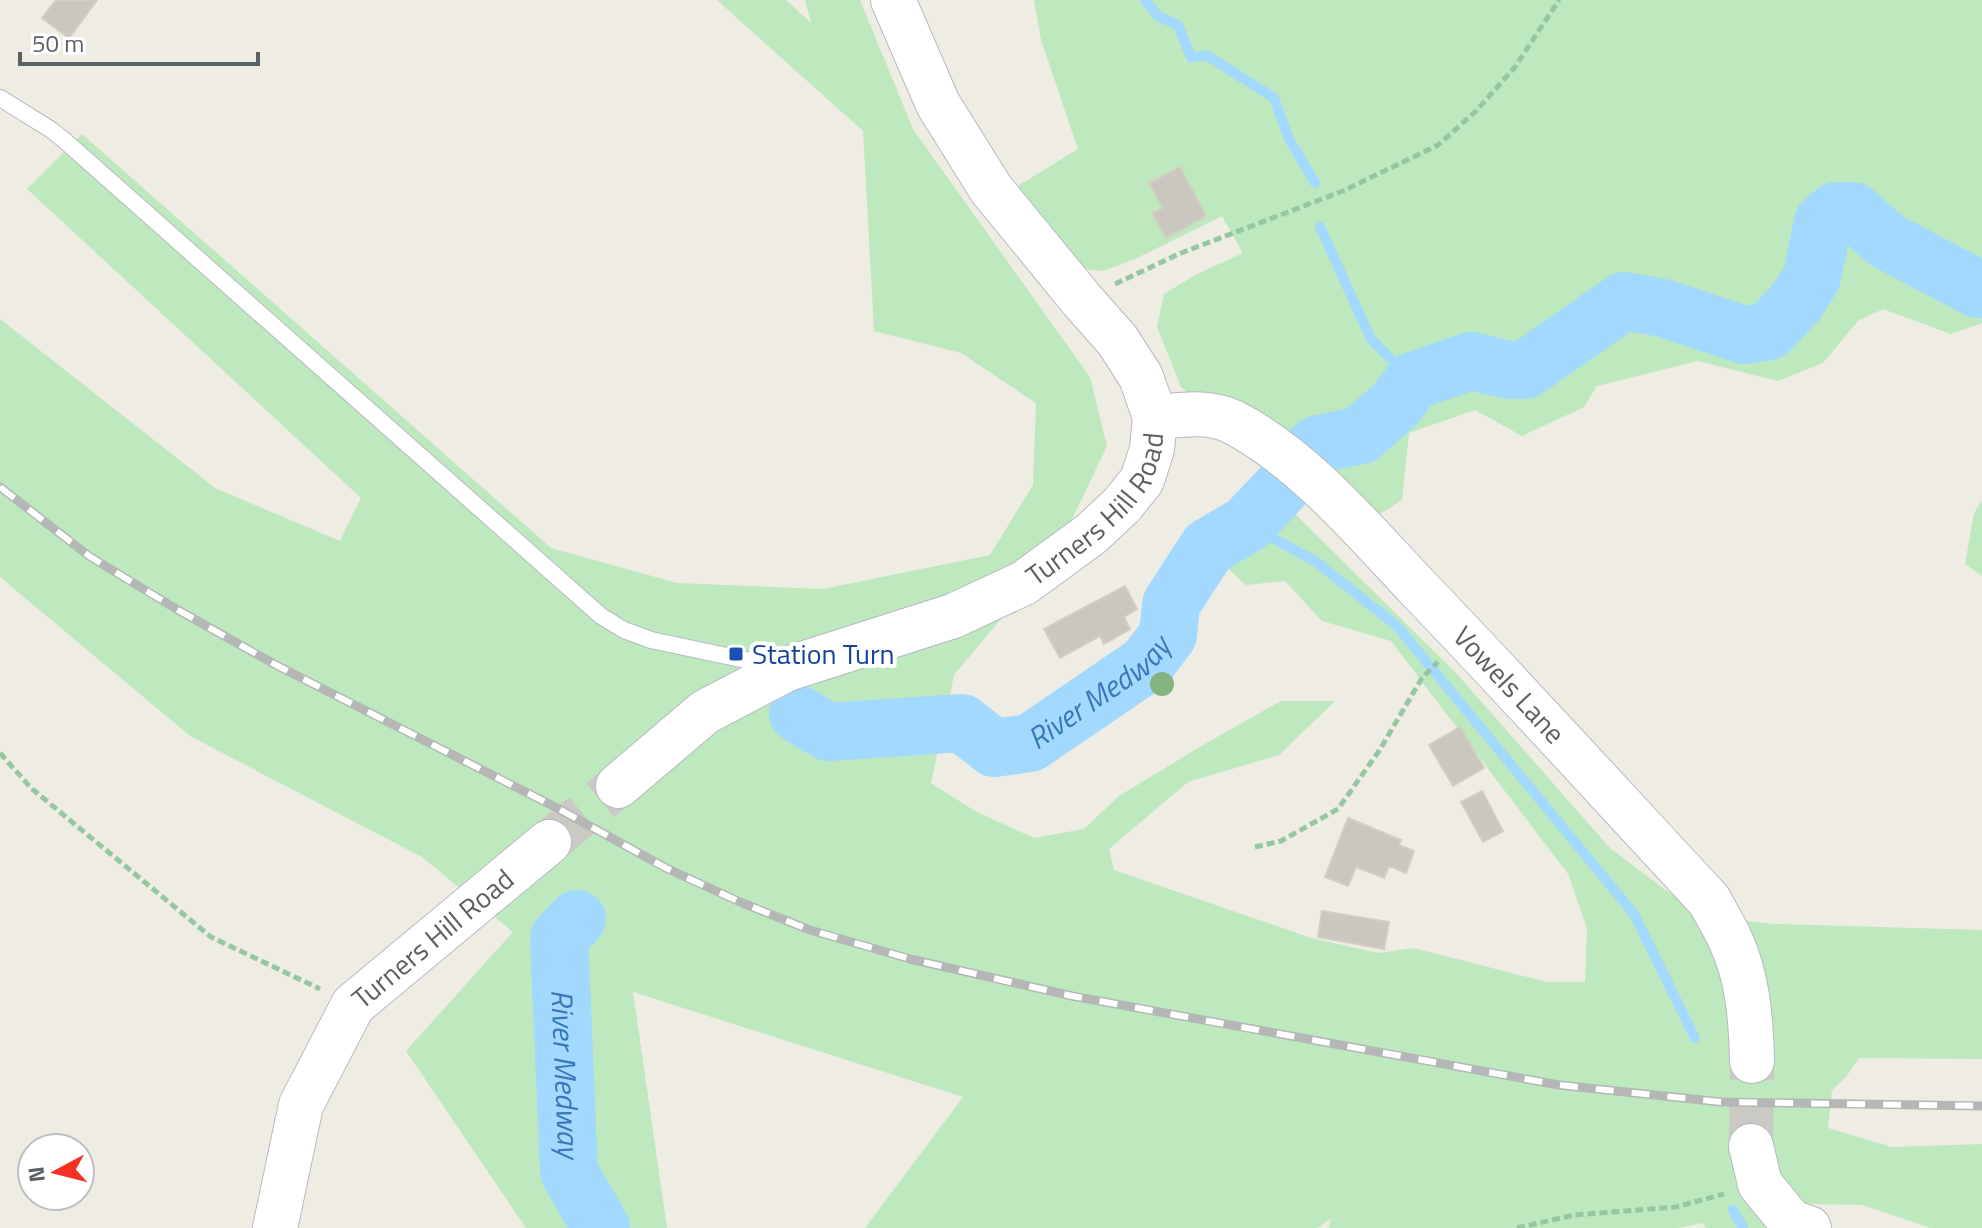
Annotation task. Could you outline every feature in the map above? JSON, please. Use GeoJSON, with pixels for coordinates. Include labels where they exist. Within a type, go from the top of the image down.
{"type":"FeatureCollection","features":[{"type":"Feature","properties":{"kind":"main road","name":"Turners Hill Road"},"geometry":{"type":"LineString","coordinates":[[618,786],[705,712],[787,669],[953,616],[1024,583],[1091,534],[1122,505],[1142,480],[1152,449],[1155,417],[1141,377],[1118,341],[991,189],[938,104],[893,0]]}},
{"type":"Feature","properties":{"kind":"main road","name":"Vowels Lane"},"geometry":{"type":"LineString","coordinates":[[1155,417],[1200,413],[1231,421],[1276,450],[1327,493],[1709,900],[1731,941],[1746,987],[1752,1061]]}},
{"type":"Feature","properties":{"kind":"main road","name":"Turners Hill Road"},"geometry":{"type":"LineString","coordinates":[[275,1228],[301,1105],[353,1005],[549,842]]}},
{"type":"Feature","properties":{"kind":"main road"},"geometry":{"type":"LineString","coordinates":[[1756,1165],[1791,1222],[1809,1228]]}},
{"type":"Feature","properties":{"kind":"lane"},"geometry":{"type":"LineString","coordinates":[[0,98],[64,140],[601,616],[624,630],[651,640],[787,669]]}},
{"type":"Feature","properties":{"kind":"path"},"geometry":{"type":"LineString","coordinates":[[1081,299],[1181,253],[1343,191],[1438,145],[1476,111],[1515,67],[1559,0]]}},
{"type":"Feature","properties":{"kind":"path"},"geometry":{"type":"LineString","coordinates":[[1255,847],[1281,841],[1338,809],[1379,751],[1422,678],[1436,663]]}},
{"type":"Feature","properties":{"kind":"path"},"geometry":{"type":"LineString","coordinates":[[0,753],[31,788],[211,937],[353,1005]]}},
{"type":"Feature","properties":{"kind":"path"},"geometry":{"type":"LineString","coordinates":[[1517,1228],[1574,1215],[1676,1207],[1756,1165]]}},
{"type":"Feature","properties":{"kind":"green space"},"geometry":{"type":"Polygon","coordinates":[[[717,0],[786,0],[811,23],[805,0],[860,0],[913,129],[1090,377],[1107,446],[1056,553],[954,675],[931,783],[975,811],[1034,838],[1084,829],[1119,796],[1281,701],[1335,701],[1279,755],[1188,782],[1109,849],[1114,870],[1311,938],[1378,953],[1414,948],[1547,982],[1585,982],[1587,928],[1568,874],[1391,641],[1322,621],[1285,581],[1246,585],[1210,552],[1271,505],[1283,502],[1457,674],[1610,848],[1700,916],[1774,924],[1982,930],[1982,1059],[1859,1058],[1832,1090],[1828,1128],[1892,1147],[1982,1144],[1982,1228],[1931,1228],[1862,1205],[1771,1203],[1776,1228],[1706,1228],[1703,1223],[1678,1228],[1328,1228],[1332,1218],[1317,1228],[865,1228],[963,1097],[633,992],[667,1228],[526,1228],[406,1051],[513,932],[422,857],[190,736],[0,577],[0,319],[215,488],[340,541],[361,498],[27,189],[82,134],[551,548],[677,583],[823,589],[990,555],[1033,485],[1036,403],[961,353],[874,331],[863,131],[717,0]]]}},
{"type":"Feature","properties":{"kind":"green space"},"geometry":{"type":"Polygon","coordinates":[[[1034,0],[1982,0],[1982,323],[1951,334],[1883,309],[1858,321],[1823,363],[1778,381],[1698,361],[1597,386],[1584,407],[1522,436],[1475,410],[1409,433],[1402,500],[1375,517],[1199,402],[1181,387],[1157,327],[1164,294],[1197,274],[1243,253],[1222,216],[1133,260],[1103,271],[1086,269],[1016,187],[1078,149],[1041,40],[1034,0]]]}},
{"type":"Feature","properties":{"kind":"green space"},"geometry":{"type":"Polygon","coordinates":[[[1982,501],[1982,576],[1965,564],[1974,513],[1982,501]]]}},
{"type":"Feature","properties":{"kind":"building"},"geometry":{"type":"Polygon","coordinates":[[[56,0],[97,0],[69,38],[42,18],[56,0]]]}},
{"type":"Feature","properties":{"kind":"building"},"geometry":{"type":"Polygon","coordinates":[[[1180,167],[1206,216],[1166,238],[1152,213],[1163,208],[1149,183],[1180,167]]]}},
{"type":"Feature","properties":{"kind":"building"},"geometry":{"type":"Polygon","coordinates":[[[1125,586],[1137,609],[1124,617],[1130,629],[1104,644],[1100,636],[1060,658],[1044,629],[1125,586]]]}},
{"type":"Feature","properties":{"kind":"building"},"geometry":{"type":"Polygon","coordinates":[[[1460,727],[1484,768],[1453,786],[1429,745],[1460,727]]]}},
{"type":"Feature","properties":{"kind":"building"},"geometry":{"type":"Polygon","coordinates":[[[1482,791],[1503,831],[1483,842],[1461,802],[1482,791]]]}},
{"type":"Feature","properties":{"kind":"building"},"geometry":{"type":"Polygon","coordinates":[[[1348,818],[1401,840],[1399,845],[1414,851],[1406,873],[1389,866],[1384,878],[1356,867],[1348,886],[1325,877],[1348,818]]]}},
{"type":"Feature","properties":{"kind":"building"},"geometry":{"type":"Polygon","coordinates":[[[1322,911],[1389,922],[1384,949],[1318,937],[1322,911]]]}},
{"type":"Feature","properties":{"kind":"waterway"},"geometry":{"type":"LineString","coordinates":[[1145,0],[1158,16],[1178,25],[1191,57],[1208,56],[1274,98],[1289,139],[1315,183]]}},
{"type":"Feature","properties":{"kind":"waterway","name":"River Medway"},"geometry":{"type":"LineString","coordinates":[[1313,448],[1361,435],[1396,404],[1413,381],[1471,361],[1509,370],[1525,370],[1624,301],[1663,308],[1744,335],[1769,331],[1797,301],[1812,277],[1823,222],[1836,211],[1853,211],[1887,241],[1978,289],[1982,288]]}},
{"type":"Feature","properties":{"kind":"waterway"},"geometry":{"type":"LineString","coordinates":[[1320,227],[1371,339],[1413,381]]}},
{"type":"Feature","properties":{"kind":"waterway","name":"River Medway"},"geometry":{"type":"LineString","coordinates":[[798,714],[828,732],[962,723],[994,748],[1030,743],[1146,664],[1168,635],[1171,604],[1208,547],[1247,524],[1282,487]]}},
{"type":"Feature","properties":{"kind":"waterway"},"geometry":{"type":"LineString","coordinates":[[1247,524],[1315,561],[1397,626],[1634,914],[1695,1038]]}},
{"type":"Feature","properties":{"kind":"waterway","name":"River Medway"},"geometry":{"type":"LineString","coordinates":[[577,919],[559,938],[569,1172],[601,1228]]}},
{"type":"Feature","properties":{"kind":"waterway"},"geometry":{"type":"LineString","coordinates":[[1733,1210],[1743,1228]]}},
{"type":"Feature","properties":{"kind":"tunnel"},"geometry":{"type":"LineString","coordinates":[[549,842],[618,786]]}},
{"type":"Feature","properties":{"kind":"tunnel"},"geometry":{"type":"LineString","coordinates":[[1751,1146],[1752,1061]]}},
{"type":"Feature","properties":{"kind":"railway"},"geometry":{"type":"LineString","coordinates":[[0,487],[89,556],[276,665],[559,809],[666,868],[810,930],[910,959],[1072,996],[1559,1085],[1721,1102],[1982,1106]]}},
{"type":"Feature","properties":{"kind":"place","name":"Station Turn"},"geometry":{"type":"Point","coordinates":[736,654]}}]}
